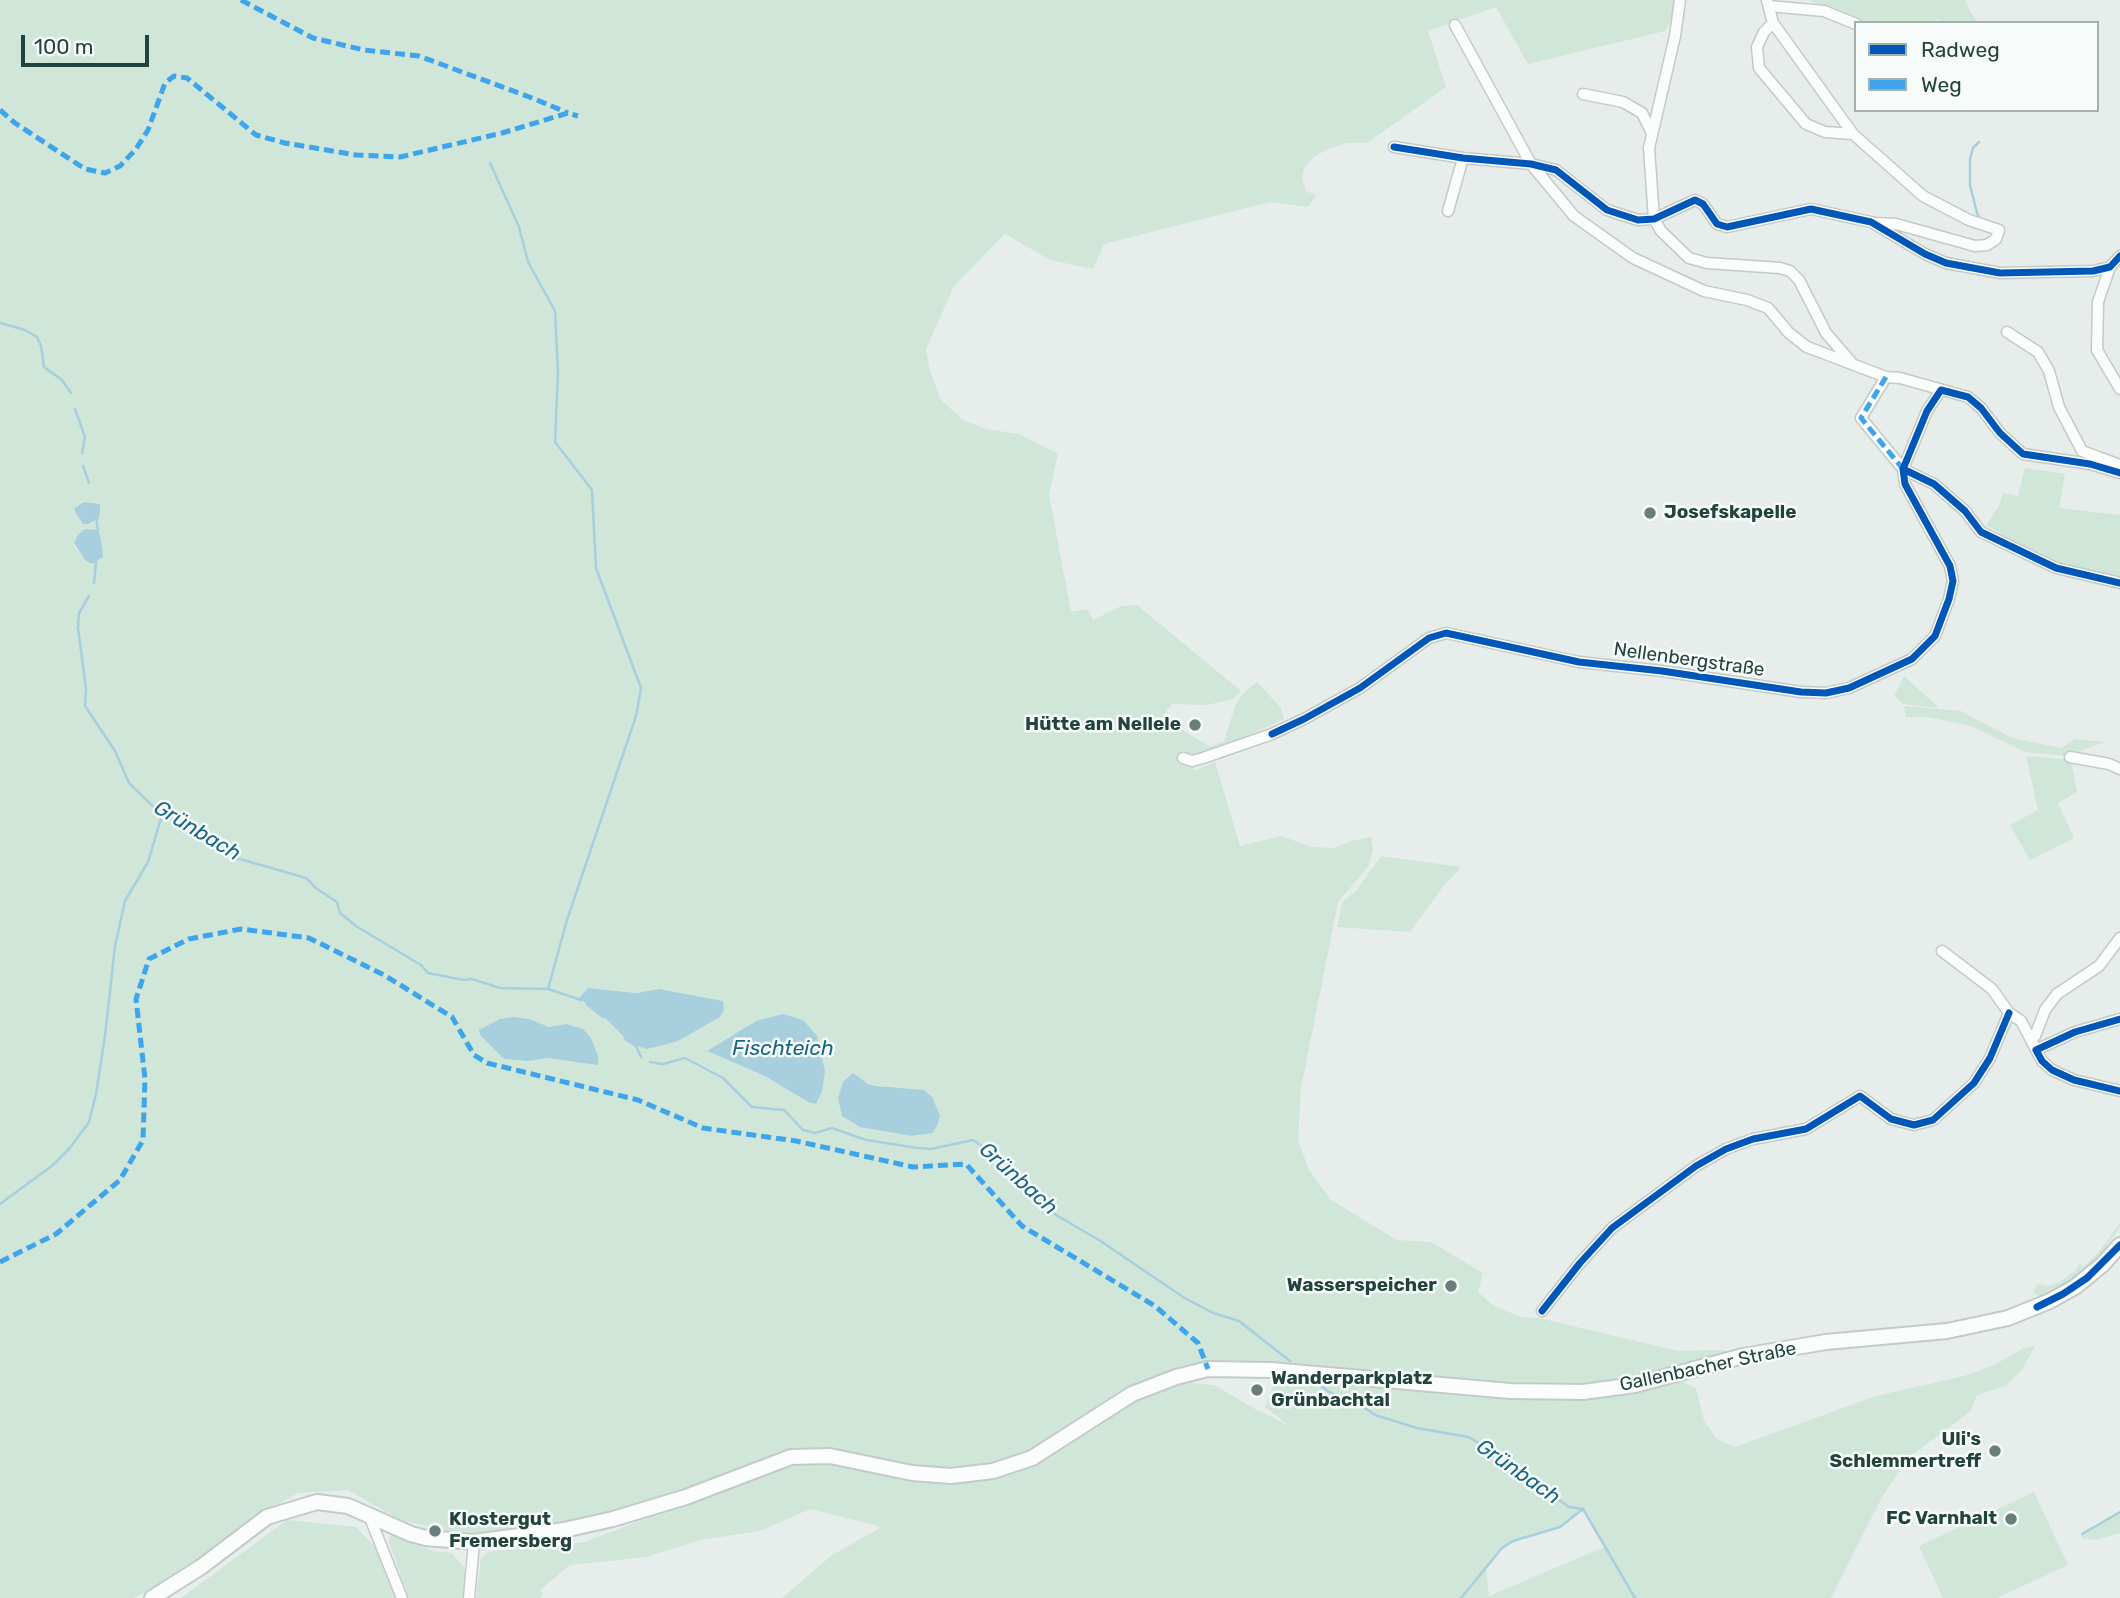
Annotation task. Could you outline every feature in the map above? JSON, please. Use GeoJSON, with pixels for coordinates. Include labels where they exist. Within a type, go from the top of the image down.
{"type":"FeatureCollection","features":[{"type":"Feature","properties":{"kind":"main road","name":"Gallenbacher Straße"},"geometry":{"type":"LineString","coordinates":[[152,1598],[201,1567],[267,1517],[317,1502],[348,1506],[426,1538],[474,1542],[564,1530],[613,1519],[686,1497],[791,1457],[830,1456],[912,1473],[951,1476],[993,1471],[1032,1458],[1132,1394],[1175,1377],[1209,1369],[1271,1370],[1510,1391],[1583,1392],[1635,1385],[1743,1356],[1826,1342],[1947,1331],[2008,1318],[2050,1301],[2075,1287],[2102,1265],[2120,1245]]}},
{"type":"Feature","properties":{"kind":"street"},"geometry":{"type":"LineString","coordinates":[[1680,0],[1675,36],[1649,148],[1654,219],[1661,231],[1689,258],[1707,263],[1790,271],[1799,280],[1826,333],[1851,362]]}},
{"type":"Feature","properties":{"kind":"street"},"geometry":{"type":"LineString","coordinates":[[1394,147],[1463,158],[1531,164],[1556,170],[1607,210],[1638,220],[1654,219],[1695,200],[1703,204],[1717,224],[1727,228],[1811,209],[1871,222],[1896,224],[1975,246],[1987,245],[1996,239],[1999,230],[1969,220],[1923,196],[1853,134],[1773,23],[1768,3],[1824,11],[1854,23]]}},
{"type":"Feature","properties":{"kind":"street"},"geometry":{"type":"LineString","coordinates":[[1773,23],[1764,32],[1757,47],[1759,68],[1806,124],[1825,132],[1853,134]]}},
{"type":"Feature","properties":{"kind":"street"},"geometry":{"type":"LineString","coordinates":[[1455,25],[1531,164],[1574,216],[1633,258],[1703,291],[1747,300],[1768,308],[1789,333],[1807,346],[1886,377],[1900,378],[1968,397],[2023,454],[2090,464],[2120,473]]}},
{"type":"Feature","properties":{"kind":"street"},"geometry":{"type":"LineString","coordinates":[[1583,94],[1623,103],[1642,113],[1652,133]]}},
{"type":"Feature","properties":{"kind":"street"},"geometry":{"type":"LineString","coordinates":[[1448,211],[1463,158]]}},
{"type":"Feature","properties":{"kind":"street"},"geometry":{"type":"LineString","coordinates":[[1871,222],[1936,258],[2000,273],[2093,271],[2110,267]]}},
{"type":"Feature","properties":{"kind":"street"},"geometry":{"type":"LineString","coordinates":[[2120,257],[2110,267],[2098,302],[2097,350],[2120,389]]}},
{"type":"Feature","properties":{"kind":"street"},"geometry":{"type":"LineString","coordinates":[[2007,332],[2038,352],[2049,371],[2059,407],[2082,451],[2120,464]]}},
{"type":"Feature","properties":{"kind":"street"},"geometry":{"type":"LineString","coordinates":[[1886,377],[1861,418],[1903,469],[1934,484],[1965,511],[1981,532],[2056,568],[2120,583]]}},
{"type":"Feature","properties":{"kind":"street"},"geometry":{"type":"LineString","coordinates":[[1903,469],[1927,411],[1941,390]]}},
{"type":"Feature","properties":{"kind":"street","name":"Nellenbergstraße"},"geometry":{"type":"LineString","coordinates":[[1184,758],[1192,761],[1203,758],[1272,734],[1304,719],[1360,688],[1429,638],[1446,633],[1579,662],[1662,671],[1801,692],[1826,693],[1849,688],[1912,659],[1935,636],[1949,599],[1953,581],[1950,566],[1905,484],[1903,469]]}},
{"type":"Feature","properties":{"kind":"street"},"geometry":{"type":"LineString","coordinates":[[2070,757],[2109,764],[2120,769]]}},
{"type":"Feature","properties":{"kind":"street"},"geometry":{"type":"LineString","coordinates":[[2031,1039],[2035,1036],[2045,1010],[2057,994],[2099,966],[2120,937]]}},
{"type":"Feature","properties":{"kind":"street"},"geometry":{"type":"LineString","coordinates":[[1942,951],[1992,989],[2008,1013],[2021,1021],[2042,1061],[2052,1070],[2074,1080],[2120,1091]]}},
{"type":"Feature","properties":{"kind":"street"},"geometry":{"type":"LineString","coordinates":[[1542,1311],[1612,1228],[1696,1166],[1726,1149],[1753,1139],[1806,1129],[1860,1096],[1891,1119],[1914,1125],[1933,1121],[1974,1083],[1990,1058],[2008,1013]]}},
{"type":"Feature","properties":{"kind":"street"},"geometry":{"type":"LineString","coordinates":[[2036,1050],[2075,1032],[2120,1019]]}},
{"type":"Feature","properties":{"kind":"street"},"geometry":{"type":"LineString","coordinates":[[373,1516],[372,1523],[402,1598]]}},
{"type":"Feature","properties":{"kind":"street"},"geometry":{"type":"LineString","coordinates":[[470,1598],[474,1542]]}},
{"type":"Feature","properties":{"kind":"green space"},"geometry":{"type":"Polygon","coordinates":[[[0,0],[1683,0],[1665,31],[1528,64],[1496,7],[1428,31],[1446,87],[1367,143],[1346,143],[1314,157],[1304,168],[1302,179],[1306,191],[1316,195],[1308,207],[1270,202],[1104,244],[1093,269],[1050,260],[1005,234],[954,286],[926,349],[930,371],[941,400],[963,420],[986,429],[1019,434],[1058,454],[1049,494],[1071,612],[1087,609],[1093,620],[1121,606],[1137,605],[1241,691],[1233,699],[1207,705],[1172,704],[1162,717],[1210,747],[1224,741],[1236,704],[1243,693],[1257,682],[1281,708],[1284,719],[1191,761],[1194,771],[1215,762],[1240,846],[1281,836],[1312,847],[1333,848],[1371,837],[1373,850],[1368,867],[1338,902],[1301,1088],[1298,1140],[1309,1170],[1331,1200],[1397,1240],[1431,1242],[1483,1273],[1478,1292],[1494,1306],[1521,1317],[1539,1318],[1678,1351],[1725,1350],[1721,1354],[1638,1376],[1592,1383],[1527,1384],[1268,1364],[1191,1367],[1148,1379],[1117,1395],[1033,1452],[992,1465],[952,1470],[912,1466],[828,1450],[792,1450],[683,1493],[563,1525],[468,1536],[400,1520],[348,1490],[298,1493],[241,1525],[178,1575],[134,1598],[0,1598],[0,0]],[[84,502],[75,512],[83,524],[96,519],[93,503],[84,502]],[[87,531],[74,544],[85,560],[103,557],[101,539],[87,531]],[[588,988],[580,999],[619,1033],[678,1041],[720,1017],[723,1001],[659,989],[636,993],[588,988]],[[529,1019],[547,1058],[598,1064],[566,1024],[549,1027],[529,1019]],[[756,1021],[707,1051],[765,1076],[808,1102],[825,1071],[817,1036],[756,1021]],[[853,1073],[860,1127],[911,1136],[887,1087],[868,1084],[853,1073]]]}},
{"type":"Feature","properties":{"kind":"green space"},"geometry":{"type":"Polygon","coordinates":[[[1808,0],[1965,0],[1977,21],[1936,19],[1855,21],[1808,0]]]}},
{"type":"Feature","properties":{"kind":"green space"},"geometry":{"type":"Polygon","coordinates":[[[2025,468],[2065,474],[2059,508],[2120,515],[2120,579],[2056,564],[2021,549],[2022,546],[1986,525],[1999,506],[2003,493],[2018,496],[2025,468]]]}},
{"type":"Feature","properties":{"kind":"green space"},"geometry":{"type":"Polygon","coordinates":[[[1904,676],[1938,707],[1903,704],[1894,696],[1904,676]]]}},
{"type":"Feature","properties":{"kind":"green space"},"geometry":{"type":"Polygon","coordinates":[[[1904,706],[1961,711],[2012,738],[2061,748],[2075,739],[2105,742],[2066,756],[2025,752],[1971,726],[1928,717],[1906,717],[1904,706]]]}},
{"type":"Feature","properties":{"kind":"green space"},"geometry":{"type":"Polygon","coordinates":[[[2026,756],[2071,760],[2077,792],[2058,803],[2074,838],[2030,860],[2010,825],[2038,810],[2026,756]]]}},
{"type":"Feature","properties":{"kind":"green space"},"geometry":{"type":"Polygon","coordinates":[[[1381,856],[1461,867],[1410,932],[1337,927],[1343,901],[1356,891],[1381,856]]]}},
{"type":"Feature","properties":{"kind":"green space"},"geometry":{"type":"Polygon","coordinates":[[[2120,1223],[2120,1227],[2098,1258],[2085,1270],[2048,1294],[2036,1295],[2033,1291],[2038,1284],[2048,1286],[2060,1282],[2076,1270],[2079,1264],[2084,1266],[2098,1253],[2120,1223]]]}},
{"type":"Feature","properties":{"kind":"green space"},"geometry":{"type":"Polygon","coordinates":[[[2035,1346],[2022,1370],[2005,1386],[1977,1395],[1970,1412],[1909,1457],[1882,1497],[1831,1598],[782,1598],[832,1555],[882,1527],[810,1509],[760,1531],[700,1540],[646,1557],[570,1565],[540,1590],[543,1594],[540,1598],[476,1598],[481,1558],[490,1551],[585,1542],[795,1463],[830,1461],[925,1482],[954,1483],[983,1479],[1145,1394],[1177,1382],[1214,1385],[1290,1426],[1265,1407],[1275,1382],[1281,1379],[1301,1383],[1367,1386],[1515,1400],[1638,1392],[1681,1381],[1696,1388],[1704,1421],[1717,1439],[1735,1447],[1876,1396],[1964,1376],[1994,1365],[2024,1348],[2035,1346]],[[1584,1509],[1560,1527],[1513,1541],[1502,1549],[1486,1567],[1489,1596],[1604,1547],[1584,1509]]]}},
{"type":"Feature","properties":{"kind":"green space","name":"FC Varnhalt"},"geometry":{"type":"Polygon","coordinates":[[[2034,1492],[2068,1565],[1997,1598],[1943,1598],[1919,1546],[2034,1492]]]}},
{"type":"Feature","properties":{"kind":"green space"},"geometry":{"type":"Polygon","coordinates":[[[2120,1513],[2120,1533],[2095,1540],[2082,1538],[2082,1534],[2120,1513]]]}},
{"type":"Feature","properties":{"kind":"green space"},"geometry":{"type":"Polygon","coordinates":[[[287,1520],[356,1527],[377,1549],[397,1598],[181,1598],[287,1520]]]}},
{"type":"Feature","properties":{"kind":"green space"},"geometry":{"type":"Polygon","coordinates":[[[390,1534],[434,1551],[452,1553],[467,1571],[464,1598],[409,1598],[389,1542],[390,1534]]]}},
{"type":"Feature","properties":{"kind":"water"},"geometry":{"type":"Polygon","coordinates":[[[84,502],[100,504],[99,518],[88,524],[83,524],[75,512],[75,508],[84,502]]]}},
{"type":"Feature","properties":{"kind":"water"},"geometry":{"type":"Polygon","coordinates":[[[85,529],[98,530],[101,539],[103,557],[92,564],[85,560],[74,543],[85,529]]]}},
{"type":"Feature","properties":{"kind":"water","name":"Fischteich"},"geometry":{"type":"Polygon","coordinates":[[[588,988],[636,993],[659,989],[723,1001],[724,1010],[720,1017],[678,1041],[647,1049],[631,1044],[606,1019],[579,998],[588,988]]]}},
{"type":"Feature","properties":{"kind":"water","name":"Fischteich"},"geometry":{"type":"Polygon","coordinates":[[[783,1014],[803,1020],[817,1036],[825,1071],[822,1091],[816,1104],[765,1076],[707,1051],[756,1021],[783,1014]]]}},
{"type":"Feature","properties":{"kind":"water"},"geometry":{"type":"Polygon","coordinates":[[[500,1019],[529,1019],[549,1027],[566,1024],[583,1029],[591,1038],[598,1056],[598,1065],[547,1058],[529,1061],[504,1059],[480,1035],[479,1030],[500,1019]]]}},
{"type":"Feature","properties":{"kind":"water","name":"Fischteich"},"geometry":{"type":"Polygon","coordinates":[[[853,1073],[868,1084],[876,1086],[924,1090],[932,1097],[940,1116],[937,1126],[932,1133],[911,1136],[860,1127],[842,1116],[838,1098],[843,1082],[853,1073]]]}},
{"type":"Feature","properties":{"kind":"waterway"},"geometry":{"type":"LineString","coordinates":[[1979,142],[1973,148],[1970,159],[1970,185],[1982,222]]}},
{"type":"Feature","properties":{"kind":"waterway"},"geometry":{"type":"LineString","coordinates":[[490,163],[519,227],[528,262],[555,311],[558,372],[555,442],[592,490],[596,568],[641,688],[636,716],[567,920],[548,989]]}},
{"type":"Feature","properties":{"kind":"waterway","name":"Grünbach"},"geometry":{"type":"LineString","coordinates":[[0,323],[25,330],[37,337],[44,367],[62,380],[71,393]]}},
{"type":"Feature","properties":{"kind":"waterway","name":"Grünbach"},"geometry":{"type":"LineString","coordinates":[[75,409],[85,437],[82,453]]}},
{"type":"Feature","properties":{"kind":"waterway","name":"Grünbach"},"geometry":{"type":"LineString","coordinates":[[83,466],[89,483]]}},
{"type":"Feature","properties":{"kind":"waterway","name":"Grünbach"},"geometry":{"type":"LineString","coordinates":[[96,516],[98,531]]}},
{"type":"Feature","properties":{"kind":"waterway","name":"Grünbach"},"geometry":{"type":"LineString","coordinates":[[94,583],[96,562]]}},
{"type":"Feature","properties":{"kind":"waterway","name":"Grünbach"},"geometry":{"type":"LineString","coordinates":[[89,596],[79,613],[78,628],[86,689],[85,706],[115,751],[129,783],[162,815],[224,844],[233,857],[306,878],[337,902],[340,913],[356,926],[421,965],[428,973],[472,979],[500,988],[548,989],[581,1000]]}},
{"type":"Feature","properties":{"kind":"waterway"},"geometry":{"type":"LineString","coordinates":[[0,1204],[53,1165],[89,1122],[105,1036],[115,946],[125,901],[148,862],[162,815]]}},
{"type":"Feature","properties":{"kind":"waterway","name":"Grünbach"},"geometry":{"type":"LineString","coordinates":[[587,1004],[603,1017]]}},
{"type":"Feature","properties":{"kind":"waterway","name":"Grünbach"},"geometry":{"type":"LineString","coordinates":[[625,1039],[636,1046],[641,1057]]}},
{"type":"Feature","properties":{"kind":"waterway","name":"Grünbach"},"geometry":{"type":"LineString","coordinates":[[650,1062],[663,1064],[685,1058],[723,1078],[752,1107],[784,1110],[803,1130],[815,1133],[832,1128],[866,1140],[931,1149],[973,1140],[1004,1161],[1027,1190],[1056,1215],[1099,1240],[1183,1297],[1213,1313],[1239,1321],[1290,1361]]}},
{"type":"Feature","properties":{"kind":"waterway","name":"Grünbach"},"geometry":{"type":"LineString","coordinates":[[1318,1384],[1375,1415],[1417,1428],[1468,1437],[1501,1455],[1523,1480],[1534,1487],[1541,1487],[1569,1507],[1583,1509],[1635,1598]]}},
{"type":"Feature","properties":{"kind":"waterway"},"geometry":{"type":"LineString","coordinates":[[1461,1598],[1502,1548],[1513,1541],[1560,1527],[1583,1509]]}},
{"type":"Feature","properties":{"kind":"waterway","name":"Grünbach"},"geometry":{"type":"LineString","coordinates":[[2082,1534],[2120,1512]]}},
{"type":"Feature","properties":{"kind":"marked path"},"geometry":{"type":"LineString","coordinates":[[241,0],[313,38],[364,50],[419,56],[568,113]]}},
{"type":"Feature","properties":{"kind":"marked path"},"geometry":{"type":"LineString","coordinates":[[0,110],[15,123],[85,169],[105,173],[120,166],[136,149],[148,130],[165,83],[174,76],[187,78],[256,135],[285,143],[356,155],[400,157],[502,133],[568,113],[578,116]]}},
{"type":"Feature","properties":{"kind":"marked path"},"geometry":{"type":"LineString","coordinates":[[1886,377],[1861,418],[1903,469]]}},
{"type":"Feature","properties":{"kind":"marked path"},"geometry":{"type":"LineString","coordinates":[[0,1262],[56,1234],[120,1180],[143,1140],[145,1079],[136,999],[149,959],[189,939],[241,929],[309,938],[384,975],[452,1017],[474,1055],[487,1063],[638,1100],[703,1128],[796,1141],[913,1167],[966,1164],[1022,1226],[1155,1306],[1198,1343],[1208,1369]]}},
{"type":"Feature","properties":{"kind":"cycle path"},"geometry":{"type":"LineString","coordinates":[[1394,147],[1463,158],[1531,164],[1556,170],[1607,210],[1638,220],[1654,219],[1695,200],[1703,204],[1717,224],[1727,227],[1811,209],[1871,222],[1925,254],[1946,263],[2000,273],[2093,271],[2110,267],[2120,256]]}},
{"type":"Feature","properties":{"kind":"cycle path"},"geometry":{"type":"LineString","coordinates":[[1272,734],[1360,688],[1429,638],[1446,633],[1579,662],[1662,671],[1801,692],[1826,693],[1849,688],[1912,659],[1935,636],[1953,581],[1950,566],[1905,484],[1903,469],[1927,411],[1941,390],[1968,397],[2023,454],[2090,464],[2120,473]]}},
{"type":"Feature","properties":{"kind":"cycle path"},"geometry":{"type":"LineString","coordinates":[[1903,469],[1934,484],[1965,511],[1981,532],[2056,568],[2120,583]]}},
{"type":"Feature","properties":{"kind":"cycle path"},"geometry":{"type":"LineString","coordinates":[[1542,1311],[1612,1228],[1696,1166],[1726,1149],[1753,1139],[1806,1129],[1860,1096],[1891,1119],[1914,1125],[1933,1120],[1974,1083],[1990,1058],[2009,1013]]}},
{"type":"Feature","properties":{"kind":"cycle path"},"geometry":{"type":"LineString","coordinates":[[2120,1019],[2075,1032],[2036,1050],[2042,1061],[2052,1070],[2074,1080],[2120,1091]]}},
{"type":"Feature","properties":{"kind":"cycle path"},"geometry":{"type":"LineString","coordinates":[[2037,1307],[2087,1278],[2120,1245]]}},
{"type":"Feature","properties":{"kind":"place","name":"Josefskapelle"},"geometry":{"type":"Point","coordinates":[1650,513]}},
{"type":"Feature","properties":{"kind":"place","name":"Hütte am Nellele"},"geometry":{"type":"Point","coordinates":[1195,725]}},
{"type":"Feature","properties":{"kind":"place","name":"Wasserspeicher"},"geometry":{"type":"Point","coordinates":[1451,1286]}},
{"type":"Feature","properties":{"kind":"place","name":"Wanderparkplatz Grünbachtal"},"geometry":{"type":"Point","coordinates":[1257,1390]}},
{"type":"Feature","properties":{"kind":"place","name":"Uli's Schlemmertreff"},"geometry":{"type":"Point","coordinates":[1995,1451]}},
{"type":"Feature","properties":{"kind":"place","name":"FC Varnhalt"},"geometry":{"type":"Point","coordinates":[2011,1519]}},
{"type":"Feature","properties":{"kind":"place","name":"Klostergut Fremersberg"},"geometry":{"type":"Point","coordinates":[435,1531]}}]}
